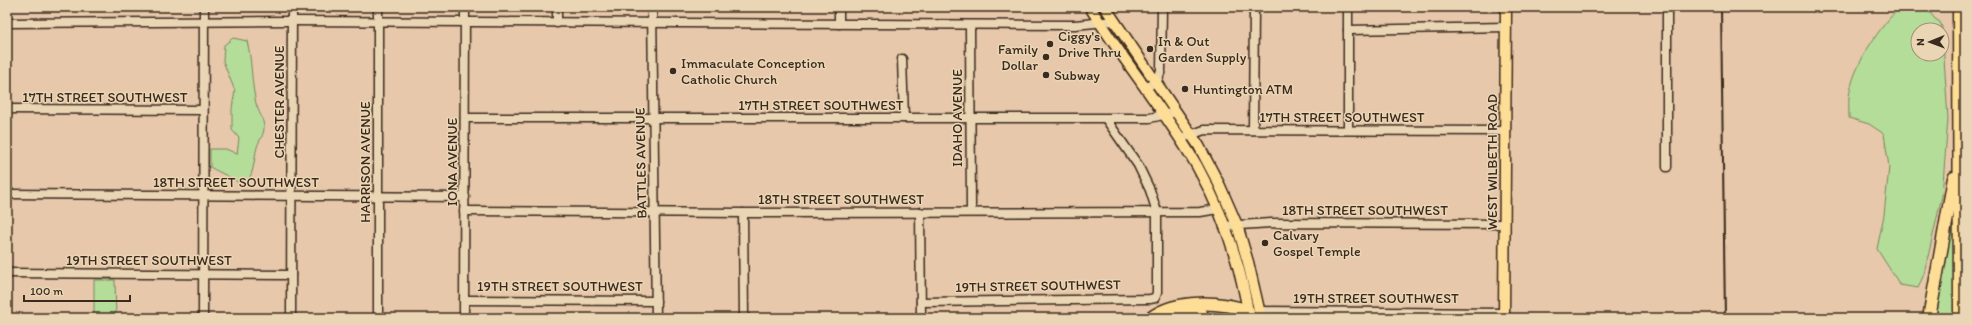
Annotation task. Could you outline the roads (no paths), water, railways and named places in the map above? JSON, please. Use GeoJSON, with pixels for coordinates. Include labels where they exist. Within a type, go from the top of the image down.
{"type":"FeatureCollection","features":[{"type":"Feature","properties":{"kind":"highway"},"geometry":{"type":"LineString","coordinates":[[1960,7],[1960,318]]}},
{"type":"Feature","properties":{"kind":"highway"},"geometry":{"type":"LineString","coordinates":[[1930,318],[1948,217],[1960,134]]}},
{"type":"Feature","properties":{"kind":"highway"},"geometry":{"type":"LineString","coordinates":[[1151,318],[1164,310],[1179,305],[1234,306],[1254,315]]}},
{"type":"Feature","properties":{"kind":"highway"},"geometry":{"type":"LineString","coordinates":[[1166,318],[1174,314],[1192,312],[1254,315]]}},
{"type":"Feature","properties":{"kind":"main road"},"geometry":{"type":"LineString","coordinates":[[1090,7],[1197,166],[1218,209],[1254,315]]}},
{"type":"Feature","properties":{"kind":"main road"},"geometry":{"type":"LineString","coordinates":[[1105,7],[1191,134],[1220,186],[1236,225],[1254,284],[1254,315]]}},
{"type":"Feature","properties":{"kind":"main road","name":"WEST WILBETH ROAD"},"geometry":{"type":"LineString","coordinates":[[1504,316],[1506,7]]}},
{"type":"Feature","properties":{"kind":"street"},"geometry":{"type":"LineString","coordinates":[[203,318],[204,7]]}},
{"type":"Feature","properties":{"kind":"street","name":"CHESTER AVENUE"},"geometry":{"type":"LineString","coordinates":[[291,318],[292,7]]}},
{"type":"Feature","properties":{"kind":"street","name":"HARRISON AVENUE"},"geometry":{"type":"LineString","coordinates":[[378,7],[378,318]]}},
{"type":"Feature","properties":{"kind":"street","name":"IONA AVENUE"},"geometry":{"type":"LineString","coordinates":[[464,318],[465,7]]}},
{"type":"Feature","properties":{"kind":"street"},"geometry":{"type":"LineString","coordinates":[[557,7],[557,23]]}},
{"type":"Feature","properties":{"kind":"street","name":"BATTLES AVENUE"},"geometry":{"type":"LineString","coordinates":[[652,7],[656,318]]}},
{"type":"Feature","properties":{"kind":"street"},"geometry":{"type":"LineString","coordinates":[[839,7],[839,24]]}},
{"type":"Feature","properties":{"kind":"street"},"geometry":{"type":"LineString","coordinates":[[1146,89],[1158,79],[1161,70],[1162,7]]}},
{"type":"Feature","properties":{"kind":"street"},"geometry":{"type":"LineString","coordinates":[[1253,130],[1254,7]]}},
{"type":"Feature","properties":{"kind":"street"},"geometry":{"type":"LineString","coordinates":[[1348,7],[1348,130]]}},
{"type":"Feature","properties":{"kind":"street"},"geometry":{"type":"LineString","coordinates":[[1667,7],[1667,167]]}},
{"type":"Feature","properties":{"kind":"street"},"geometry":{"type":"LineString","coordinates":[[7,23],[292,21],[1069,25],[1114,21]]}},
{"type":"Feature","properties":{"kind":"street","name":"IDAHO AVENUE"},"geometry":{"type":"LineString","coordinates":[[970,25],[970,212]]}},
{"type":"Feature","properties":{"kind":"street"},"geometry":{"type":"LineString","coordinates":[[1348,30],[1506,27]]}},
{"type":"Feature","properties":{"kind":"street"},"geometry":{"type":"LineString","coordinates":[[902,59],[904,118]]}},
{"type":"Feature","properties":{"kind":"street","name":"17TH STREET SOUTHWEST"},"geometry":{"type":"LineString","coordinates":[[7,109],[203,110]]}},
{"type":"Feature","properties":{"kind":"street","name":"17TH STREET SOUTHWEST"},"geometry":{"type":"LineString","coordinates":[[465,118],[1150,118],[1176,112]]}},
{"type":"Feature","properties":{"kind":"street"},"geometry":{"type":"LineString","coordinates":[[1106,118],[1138,165],[1150,190],[1158,212]]}},
{"type":"Feature","properties":{"kind":"street","name":"17TH STREET SOUTHWEST"},"geometry":{"type":"LineString","coordinates":[[1180,139],[1204,130],[1506,131]]}},
{"type":"Feature","properties":{"kind":"street","name":"18TH STREET SOUTHWEST"},"geometry":{"type":"LineString","coordinates":[[7,194],[465,197]]}},
{"type":"Feature","properties":{"kind":"street","name":"18TH STREET SOUTHWEST"},"geometry":{"type":"LineString","coordinates":[[464,211],[743,213],[1200,212],[1218,209]]}},
{"type":"Feature","properties":{"kind":"street"},"geometry":{"type":"LineString","coordinates":[[920,212],[921,318]]}},
{"type":"Feature","properties":{"kind":"street","name":"19TH STREET SOUTHWEST"},"geometry":{"type":"LineString","coordinates":[[921,302],[1155,298],[1157,293],[1158,212]]}},
{"type":"Feature","properties":{"kind":"street"},"geometry":{"type":"LineString","coordinates":[[743,213],[744,318]]}},
{"type":"Feature","properties":{"kind":"street","name":"18TH STREET SOUTHWEST"},"geometry":{"type":"LineString","coordinates":[[1224,226],[1271,223],[1505,224]]}},
{"type":"Feature","properties":{"kind":"street","name":"19TH STREET SOUTHWEST"},"geometry":{"type":"LineString","coordinates":[[7,273],[291,275]]}},
{"type":"Feature","properties":{"kind":"street","name":"19TH STREET SOUTHWEST"},"geometry":{"type":"LineString","coordinates":[[464,300],[656,301]]}},
{"type":"Feature","properties":{"kind":"street","name":"19TH STREET SOUTHWEST"},"geometry":{"type":"LineString","coordinates":[[1254,315],[1504,316]]}},
{"type":"Feature","properties":{"kind":"railway"},"geometry":{"type":"LineString","coordinates":[[1721,7],[1725,318]]}},
{"type":"Feature","properties":{"kind":"place","name":"Ciggy's Drive Thru"},"geometry":{"type":"Point","coordinates":[1050,44]}},
{"type":"Feature","properties":{"kind":"place","name":"In & Out Garden Supply"},"geometry":{"type":"Point","coordinates":[1150,49]}},
{"type":"Feature","properties":{"kind":"place","name":"Family Dollar"},"geometry":{"type":"Point","coordinates":[1046,57]}},
{"type":"Feature","properties":{"kind":"place","name":"Immaculate Conception Catholic Church"},"geometry":{"type":"Point","coordinates":[673,71]}},
{"type":"Feature","properties":{"kind":"place","name":"Subway"},"geometry":{"type":"Point","coordinates":[1046,75]}},
{"type":"Feature","properties":{"kind":"place","name":"Huntington ATM"},"geometry":{"type":"Point","coordinates":[1185,89]}},
{"type":"Feature","properties":{"kind":"place","name":"Calvary Gospel Temple"},"geometry":{"type":"Point","coordinates":[1265,243]}}]}
